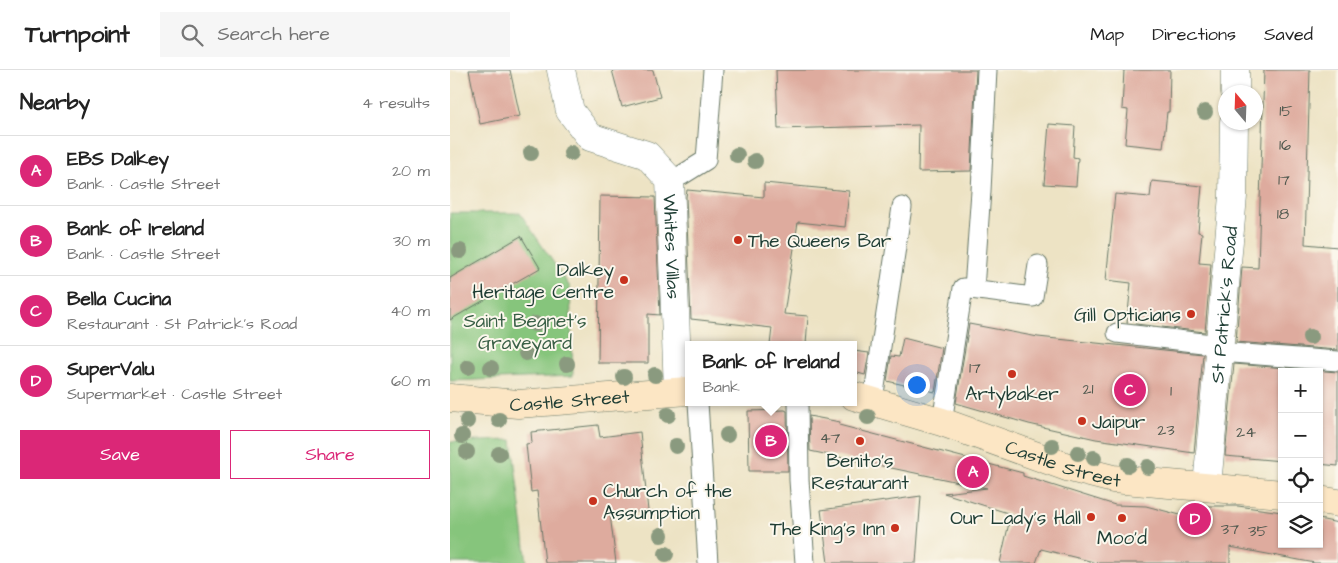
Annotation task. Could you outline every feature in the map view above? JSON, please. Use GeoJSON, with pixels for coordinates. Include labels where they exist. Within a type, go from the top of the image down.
{"type":"FeatureCollection","features":[{"type":"Feature","properties":{"kind":"main road","name":"Castle Street"},"geometry":{"type":"LineString","coordinates":[[450,398],[518,404],[685,395]]}},
{"type":"Feature","properties":{"kind":"main road","name":"Castle Street"},"geometry":{"type":"LineString","coordinates":[[863,398],[942,422],[1070,468],[1113,479],[1278,494]]}},
{"type":"Feature","properties":{"kind":"main road"},"geometry":{"type":"LineString","coordinates":[[1323,501],[1338,503]]}},
{"type":"Feature","properties":{"kind":"street","name":"Whites Villas"},"geometry":{"type":"LineString","coordinates":[[562,70],[570,111],[590,137],[647,155],[670,180],[685,359]]}},
{"type":"Feature","properties":{"kind":"street"},"geometry":{"type":"LineString","coordinates":[[1235,70],[1235,85]]}},
{"type":"Feature","properties":{"kind":"street","name":"St Patrick's Road"},"geometry":{"type":"LineString","coordinates":[[1207,486],[1233,196],[1234,130]]}},
{"type":"Feature","properties":{"kind":"lane"},"geometry":{"type":"LineString","coordinates":[[670,180],[706,160],[713,70]]}},
{"type":"Feature","properties":{"kind":"lane"},"geometry":{"type":"LineString","coordinates":[[974,289],[987,70]]}},
{"type":"Feature","properties":{"kind":"lane"},"geometry":{"type":"LineString","coordinates":[[863,398],[902,207]]}},
{"type":"Feature","properties":{"kind":"lane"},"geometry":{"type":"LineString","coordinates":[[942,422],[963,288],[1033,297],[1038,265]]}},
{"type":"Feature","properties":{"kind":"lane"},"geometry":{"type":"LineString","coordinates":[[1117,333],[1220,348],[1338,361]]}},
{"type":"Feature","properties":{"kind":"lane"},"geometry":{"type":"LineString","coordinates":[[689,406],[708,563]]}},
{"type":"Feature","properties":{"kind":"lane"},"geometry":{"type":"LineString","coordinates":[[798,406],[799,480],[804,563]]}},
{"type":"Feature","properties":{"kind":"green space","name":"Saint Begnet's Graveyard"},"geometry":{"type":"Polygon","coordinates":[[[450,213],[520,213],[570,287],[573,376],[450,381],[450,320],[521,236],[450,278],[450,213]]]}},
{"type":"Feature","properties":{"kind":"green space"},"geometry":{"type":"Polygon","coordinates":[[[512,440],[527,563],[450,563],[450,442],[512,440]]]}},
{"type":"Feature","properties":{"kind":"building"},"geometry":{"type":"Polygon","coordinates":[[[469,70],[510,70],[520,116],[480,124],[469,70]]]}},
{"type":"Feature","properties":{"kind":"building"},"geometry":{"type":"Polygon","coordinates":[[[612,70],[653,70],[660,97],[622,107],[612,70]]]}},
{"type":"Feature","properties":{"kind":"building"},"geometry":{"type":"Polygon","coordinates":[[[776,70],[976,70],[971,171],[918,172],[919,125],[778,129],[776,70]]]}},
{"type":"Feature","properties":{"kind":"building"},"geometry":{"type":"Polygon","coordinates":[[[1124,70],[1170,70],[1169,112],[1167,112],[1163,148],[1125,144],[1128,110],[1122,109],[1124,70]]]}},
{"type":"Feature","properties":{"kind":"building"},"geometry":{"type":"Polygon","coordinates":[[[1264,70],[1310,70],[1305,244],[1338,247],[1338,350],[1236,342],[1242,267],[1258,268],[1264,70]]]}},
{"type":"Feature","properties":{"kind":"building"},"geometry":{"type":"Polygon","coordinates":[[[1049,124],[1075,126],[1073,157],[1078,158],[1076,186],[1044,184],[1049,124]]]}},
{"type":"Feature","properties":{"kind":"building"},"geometry":{"type":"Polygon","coordinates":[[[1152,181],[1202,186],[1198,232],[1202,233],[1199,263],[1211,264],[1205,332],[1127,323],[1131,283],[1106,280],[1115,194],[1150,197],[1152,181]]]}},
{"type":"Feature","properties":{"kind":"building","name":"The Queens Bar"},"geometry":{"type":"Polygon","coordinates":[[[764,183],[849,191],[845,227],[798,222],[784,314],[808,316],[806,341],[770,341],[772,328],[691,319],[687,190],[764,197],[764,183]]]}},
{"type":"Feature","properties":{"kind":"building","name":"Dalkey Heritage Centre"},"geometry":{"type":"Polygon","coordinates":[[[600,196],[655,197],[660,315],[648,314],[648,363],[598,363],[600,196]]]}},
{"type":"Feature","properties":{"kind":"building"},"geometry":{"type":"Polygon","coordinates":[[[521,236],[540,268],[450,320],[450,278],[521,236]]]}},
{"type":"Feature","properties":{"kind":"building"},"geometry":{"type":"Polygon","coordinates":[[[969,324],[1038,337],[1203,354],[1194,453],[1096,439],[1029,424],[956,403],[969,324]]]}},
{"type":"Feature","properties":{"kind":"building"},"geometry":{"type":"Polygon","coordinates":[[[903,338],[942,348],[935,392],[887,381],[891,356],[899,357],[903,338]]]}},
{"type":"Feature","properties":{"kind":"building"},"geometry":{"type":"Polygon","coordinates":[[[857,351],[869,353],[865,375],[857,373],[857,351]]]}},
{"type":"Feature","properties":{"kind":"building"},"geometry":{"type":"Polygon","coordinates":[[[1234,364],[1286,368],[1278,368],[1278,461],[1225,456],[1234,364]]]}},
{"type":"Feature","properties":{"kind":"building"},"geometry":{"type":"Polygon","coordinates":[[[1323,371],[1338,372],[1338,466],[1323,464],[1323,371]]]}},
{"type":"Feature","properties":{"kind":"building"},"geometry":{"type":"Polygon","coordinates":[[[748,411],[787,411],[788,471],[749,471],[748,411]]]}},
{"type":"Feature","properties":{"kind":"building"},"geometry":{"type":"Polygon","coordinates":[[[809,416],[840,422],[839,425],[1023,473],[1023,476],[1115,505],[1146,506],[1184,516],[1186,506],[1238,506],[1278,511],[1278,548],[1323,548],[1323,520],[1338,523],[1338,563],[1315,563],[1230,547],[1230,563],[1098,563],[1041,549],[1036,563],[1000,563],[1011,514],[944,493],[987,488],[810,451],[809,416]]]}},
{"type":"Feature","properties":{"kind":"building","name":"Church of the Assumption"},"geometry":{"type":"Polygon","coordinates":[[[598,425],[600,437],[640,432],[648,511],[610,514],[616,563],[545,563],[537,491],[531,492],[526,444],[532,443],[531,432],[598,425]]]}},
{"type":"Feature","properties":{"kind":"building"},"geometry":{"type":"Polygon","coordinates":[[[921,496],[916,563],[828,563],[821,510],[921,496]]]}},
{"type":"Feature","properties":{"kind":"place","name":"The Queens Bar"},"geometry":{"type":"Point","coordinates":[738,240]}},
{"type":"Feature","properties":{"kind":"place","name":"Dalkey Heritage Centre"},"geometry":{"type":"Point","coordinates":[624,280]}},
{"type":"Feature","properties":{"kind":"place","name":"Gill Opticians"},"geometry":{"type":"Point","coordinates":[1191,314]}},
{"type":"Feature","properties":{"kind":"place","name":"Artybaker"},"geometry":{"type":"Point","coordinates":[1012,374]}},
{"type":"Feature","properties":{"kind":"place","name":"Bella Cucina"},"geometry":{"type":"Point","coordinates":[1130,390]}},
{"type":"Feature","properties":{"kind":"place","name":"Jaipur"},"geometry":{"type":"Point","coordinates":[1082,421]}},
{"type":"Feature","properties":{"kind":"place","name":"Bank of Ireland"},"geometry":{"type":"Point","coordinates":[771,441]}},
{"type":"Feature","properties":{"kind":"place","name":"Benito's Restaurant"},"geometry":{"type":"Point","coordinates":[860,441]}},
{"type":"Feature","properties":{"kind":"place","name":"EBS Dalkey"},"geometry":{"type":"Point","coordinates":[973,472]}},
{"type":"Feature","properties":{"kind":"place","name":"Church of the Assumption"},"geometry":{"type":"Point","coordinates":[593,501]}},
{"type":"Feature","properties":{"kind":"place","name":"Our Lady's Hall"},"geometry":{"type":"Point","coordinates":[1091,517]}},
{"type":"Feature","properties":{"kind":"place","name":"Moo'd"},"geometry":{"type":"Point","coordinates":[1122,518]}},
{"type":"Feature","properties":{"kind":"place","name":"SuperValu"},"geometry":{"type":"Point","coordinates":[1195,519]}},
{"type":"Feature","properties":{"kind":"place","name":"The King’s Inn"},"geometry":{"type":"Point","coordinates":[895,528]}}]}
